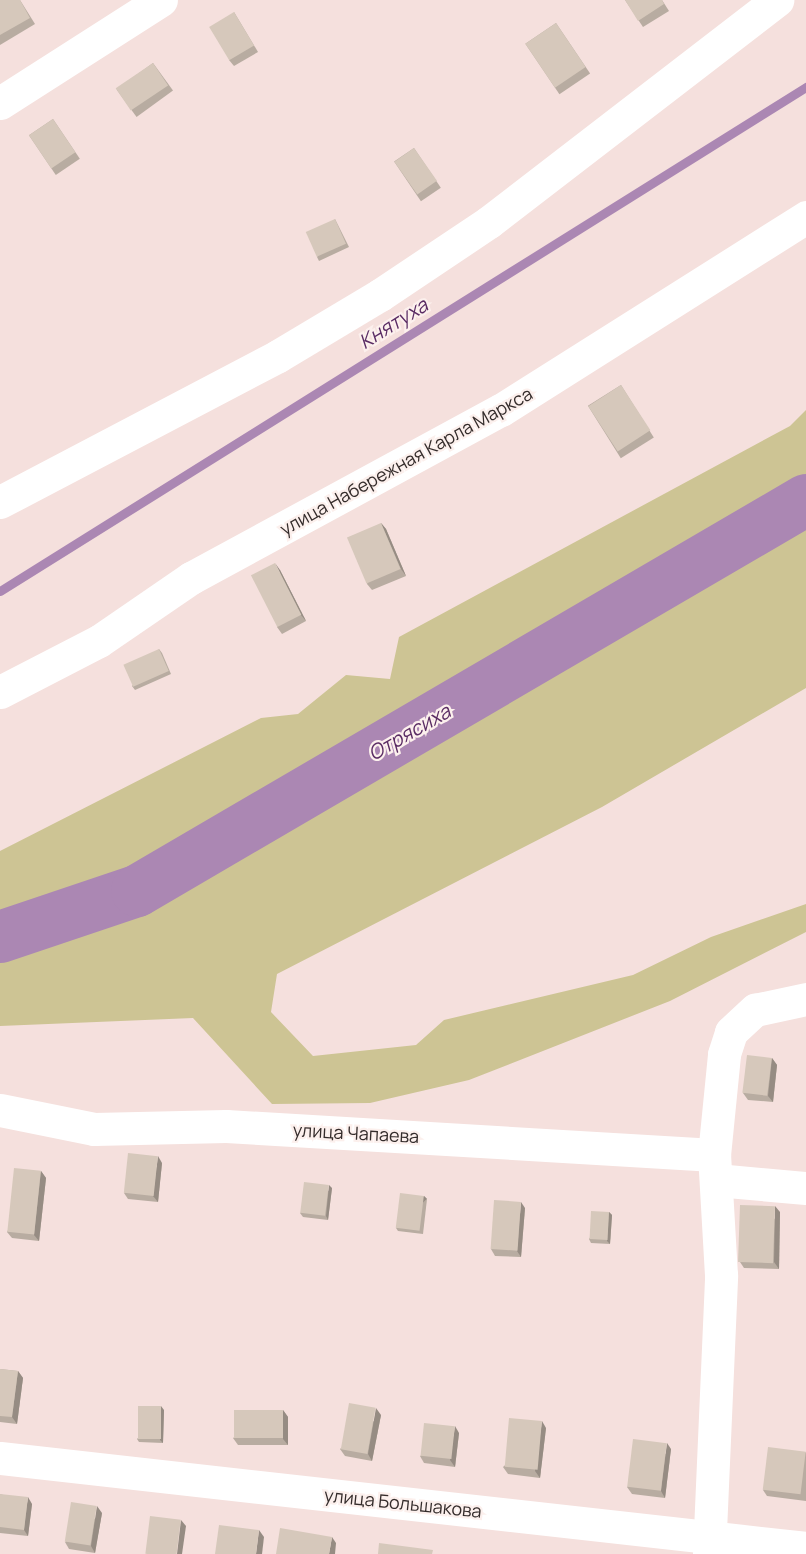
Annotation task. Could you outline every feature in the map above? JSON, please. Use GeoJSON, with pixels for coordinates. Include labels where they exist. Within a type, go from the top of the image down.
{"type":"FeatureCollection","features":[{"type":"Feature","properties":{"kind":"street"},"geometry":{"type":"LineString","coordinates":[[0,103],[161,0]]}},
{"type":"Feature","properties":{"kind":"street"},"geometry":{"type":"LineString","coordinates":[[0,502],[278,356],[380,295],[489,222],[777,0]]}},
{"type":"Feature","properties":{"kind":"street","name":"улица Набережная Карла Маркса"},"geometry":{"type":"LineString","coordinates":[[0,692],[99,641],[191,578],[501,410],[806,218]]}},
{"type":"Feature","properties":{"kind":"street"},"geometry":{"type":"LineString","coordinates":[[709,1546],[721,1275],[715,1167],[724,1054],[731,1032],[755,1010],[806,999]]}},
{"type":"Feature","properties":{"kind":"street","name":"улица Чапаева"},"geometry":{"type":"LineString","coordinates":[[0,1110],[94,1129],[226,1126],[715,1167],[806,1188]]}},
{"type":"Feature","properties":{"kind":"street","name":"улица Большакова"},"geometry":{"type":"LineString","coordinates":[[0,1458],[709,1546],[806,1548]]}},
{"type":"Feature","properties":{"kind":"shaded area"},"geometry":{"type":"Polygon","coordinates":[[[806,410],[806,688],[602,807],[277,974],[271,1012],[313,1056],[416,1045],[444,1020],[633,975],[711,937],[806,904],[806,932],[670,1001],[469,1080],[370,1103],[272,1104],[193,1018],[0,1026],[0,851],[261,718],[298,714],[346,675],[390,679],[399,637],[790,426],[806,410]]]}},
{"type":"Feature","properties":{"kind":"building"},"geometry":{"type":"Polygon","coordinates":[[[0,0],[20,0],[30,18],[0,35],[0,0]]]}},
{"type":"Feature","properties":{"kind":"building"},"geometry":{"type":"Polygon","coordinates":[[[625,0],[662,0],[664,4],[638,21],[625,0]]]}},
{"type":"Feature","properties":{"kind":"building"},"geometry":{"type":"Polygon","coordinates":[[[234,12],[254,45],[229,60],[209,27],[234,12]]]}},
{"type":"Feature","properties":{"kind":"building"},"geometry":{"type":"Polygon","coordinates":[[[556,23],[586,67],[555,88],[525,44],[556,23]]]}},
{"type":"Feature","properties":{"kind":"building"},"geometry":{"type":"Polygon","coordinates":[[[153,63],[168,85],[131,111],[116,88],[153,63]]]}},
{"type":"Feature","properties":{"kind":"building"},"geometry":{"type":"Polygon","coordinates":[[[53,119],[75,152],[51,168],[29,135],[53,119]]]}},
{"type":"Feature","properties":{"kind":"building"},"geometry":{"type":"Polygon","coordinates":[[[414,148],[437,181],[417,195],[394,162],[414,148]]]}},
{"type":"Feature","properties":{"kind":"building"},"geometry":{"type":"Polygon","coordinates":[[[335,219],[346,244],[317,257],[306,232],[335,219]]]}},
{"type":"Feature","properties":{"kind":"building"},"geometry":{"type":"Polygon","coordinates":[[[621,385],[650,430],[618,452],[588,406],[621,385]]]}},
{"type":"Feature","properties":{"kind":"building"},"geometry":{"type":"Polygon","coordinates":[[[381,523],[401,569],[366,583],[347,537],[381,523]]]}},
{"type":"Feature","properties":{"kind":"building"},"geometry":{"type":"Polygon","coordinates":[[[275,563],[301,615],[277,627],[251,575],[275,563]]]}},
{"type":"Feature","properties":{"kind":"building"},"geometry":{"type":"Polygon","coordinates":[[[159,649],[169,671],[133,687],[123,665],[159,649]]]}},
{"type":"Feature","properties":{"kind":"building"},"geometry":{"type":"Polygon","coordinates":[[[747,1055],[772,1058],[767,1096],[742,1093],[747,1055]]]}},
{"type":"Feature","properties":{"kind":"building"},"geometry":{"type":"Polygon","coordinates":[[[128,1153],[158,1156],[154,1196],[124,1193],[128,1153]]]}},
{"type":"Feature","properties":{"kind":"building"},"geometry":{"type":"Polygon","coordinates":[[[14,1168],[41,1171],[34,1234],[7,1232],[14,1168]]]}},
{"type":"Feature","properties":{"kind":"building"},"geometry":{"type":"Polygon","coordinates":[[[304,1182],[329,1185],[325,1216],[300,1213],[304,1182]]]}},
{"type":"Feature","properties":{"kind":"building"},"geometry":{"type":"Polygon","coordinates":[[[400,1193],[424,1196],[420,1231],[396,1228],[400,1193]]]}},
{"type":"Feature","properties":{"kind":"building"},"geometry":{"type":"Polygon","coordinates":[[[494,1200],[521,1202],[518,1251],[491,1249],[494,1200]]]}},
{"type":"Feature","properties":{"kind":"building"},"geometry":{"type":"Polygon","coordinates":[[[740,1205],[775,1206],[773,1263],[738,1262],[740,1205]]]}},
{"type":"Feature","properties":{"kind":"building"},"geometry":{"type":"Polygon","coordinates":[[[591,1211],[609,1212],[608,1240],[590,1239],[591,1211]]]}},
{"type":"Feature","properties":{"kind":"building"},"geometry":{"type":"Polygon","coordinates":[[[0,1369],[18,1371],[12,1417],[0,1416],[0,1369]]]}},
{"type":"Feature","properties":{"kind":"building"},"geometry":{"type":"Polygon","coordinates":[[[349,1403],[376,1408],[367,1454],[341,1449],[349,1403]]]}},
{"type":"Feature","properties":{"kind":"building"},"geometry":{"type":"Polygon","coordinates":[[[138,1406],[161,1406],[161,1439],[138,1439],[138,1406]]]}},
{"type":"Feature","properties":{"kind":"building"},"geometry":{"type":"Polygon","coordinates":[[[234,1410],[283,1410],[283,1438],[234,1438],[234,1410]]]}},
{"type":"Feature","properties":{"kind":"building"},"geometry":{"type":"Polygon","coordinates":[[[509,1418],[542,1421],[538,1470],[505,1467],[509,1418]]]}},
{"type":"Feature","properties":{"kind":"building"},"geometry":{"type":"Polygon","coordinates":[[[424,1423],[455,1426],[451,1459],[421,1456],[424,1423]]]}},
{"type":"Feature","properties":{"kind":"building"},"geometry":{"type":"Polygon","coordinates":[[[633,1439],[667,1443],[661,1491],[627,1487],[633,1439]]]}},
{"type":"Feature","properties":{"kind":"building"},"geometry":{"type":"Polygon","coordinates":[[[768,1447],[806,1452],[800,1494],[763,1490],[768,1447]]]}},
{"type":"Feature","properties":{"kind":"building"},"geometry":{"type":"Polygon","coordinates":[[[0,1494],[28,1497],[24,1530],[0,1527],[0,1494]]]}},
{"type":"Feature","properties":{"kind":"building"},"geometry":{"type":"Polygon","coordinates":[[[71,1502],[97,1506],[90,1546],[65,1542],[71,1502]]]}},
{"type":"Feature","properties":{"kind":"building"},"geometry":{"type":"Polygon","coordinates":[[[150,1516],[181,1520],[177,1554],[145,1554],[150,1516]]]}},
{"type":"Feature","properties":{"kind":"building"},"geometry":{"type":"Polygon","coordinates":[[[219,1525],[259,1530],[256,1554],[215,1554],[219,1525]]]}},
{"type":"Feature","properties":{"kind":"building"},"geometry":{"type":"Polygon","coordinates":[[[280,1528],[332,1537],[329,1554],[276,1554],[280,1528]]]}},
{"type":"Feature","properties":{"kind":"building"},"geometry":{"type":"Polygon","coordinates":[[[379,1543],[433,1550],[432,1554],[378,1554],[379,1543]]]}},
{"type":"Feature","properties":{"kind":"waterway","name":"Княтуха"},"geometry":{"type":"LineString","coordinates":[[0,591],[806,87]]}},
{"type":"Feature","properties":{"kind":"waterway","name":"Отрясиха"},"geometry":{"type":"LineString","coordinates":[[0,937],[137,891],[806,500]]}}]}
